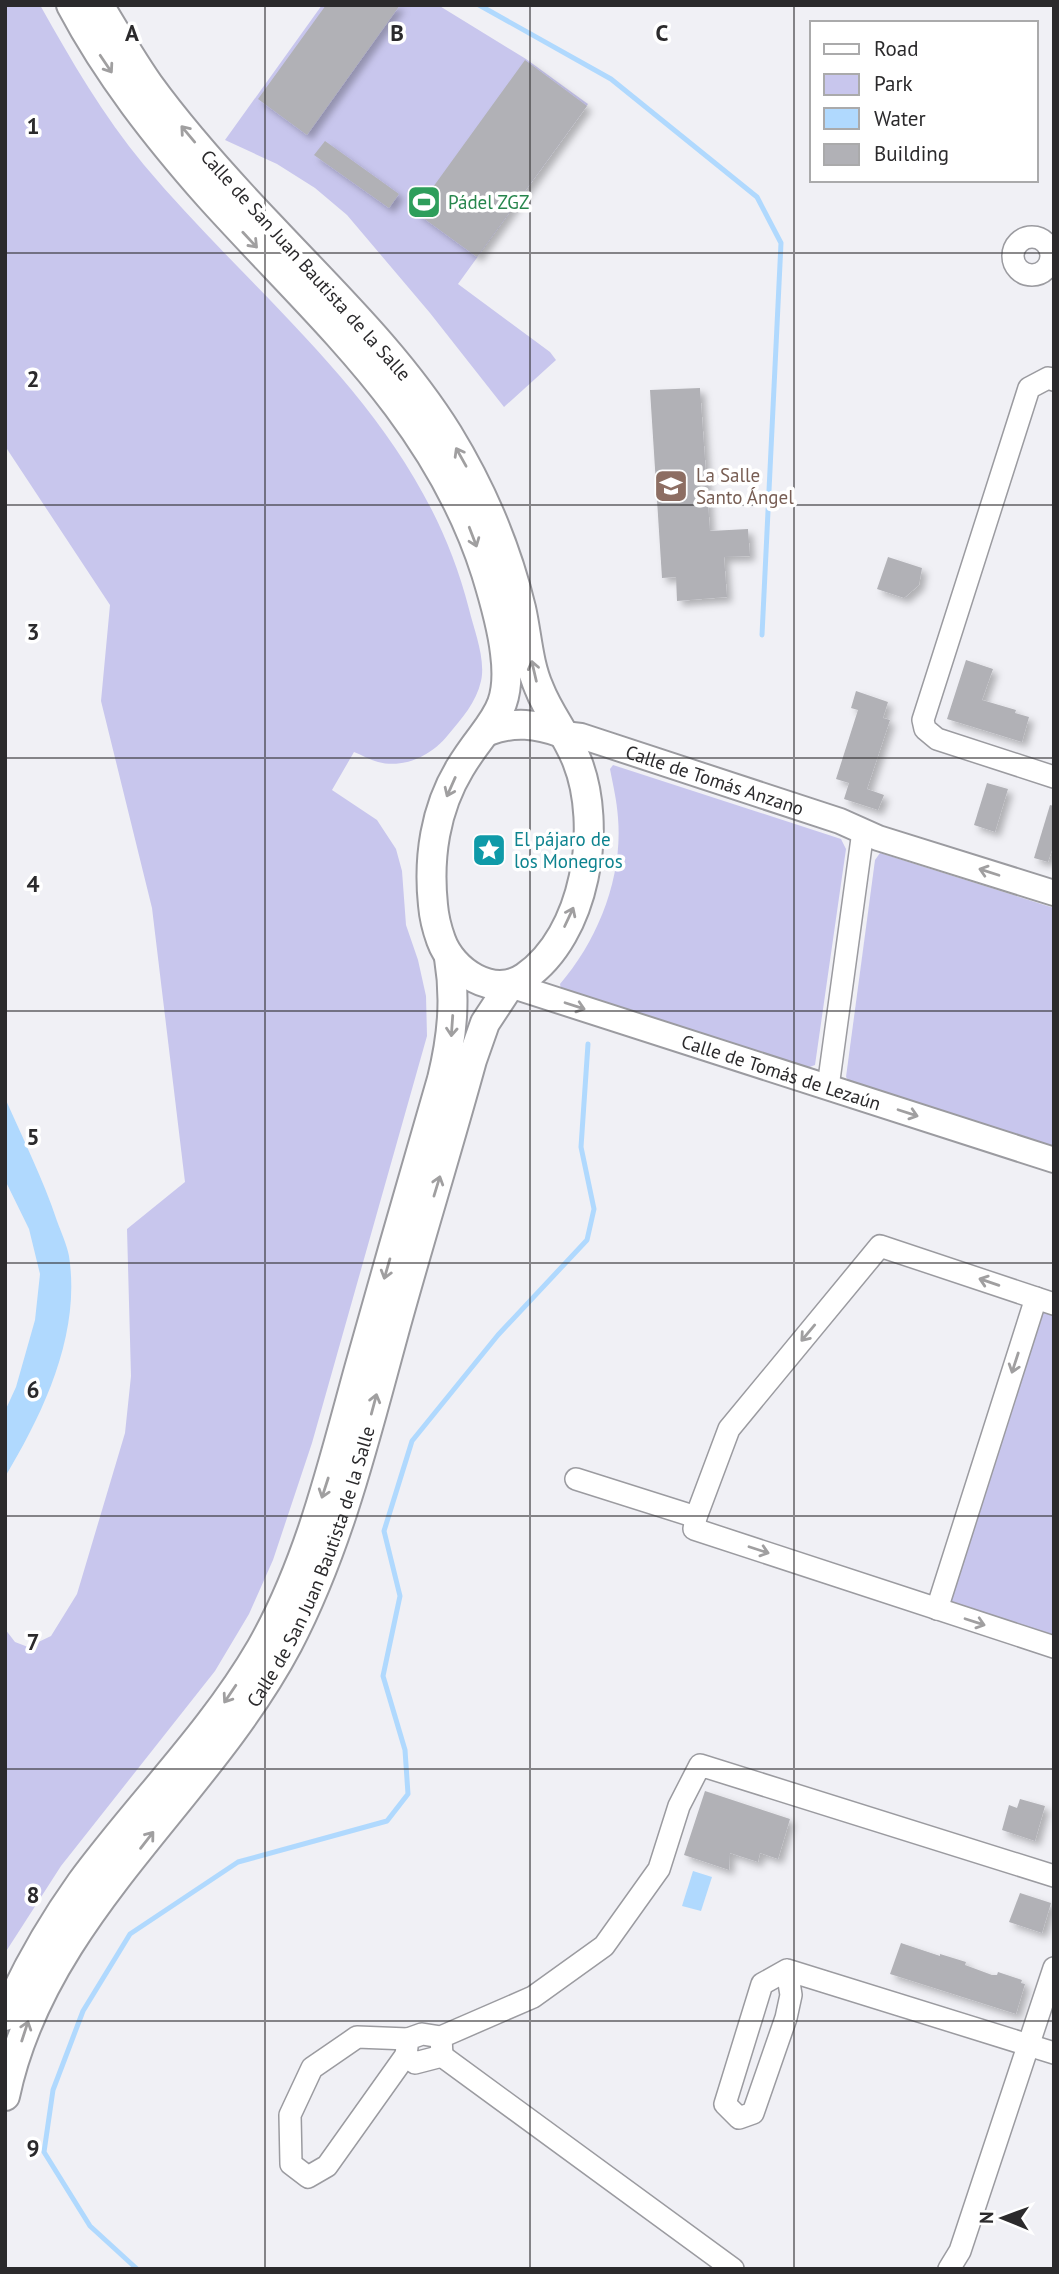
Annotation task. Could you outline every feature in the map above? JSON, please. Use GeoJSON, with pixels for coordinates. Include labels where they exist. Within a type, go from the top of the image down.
{"type":"FeatureCollection","features":[{"type":"Feature","properties":{"kind":"main road","name":"Calle de San Juan Bautista de la Salle"},"geometry":{"type":"LineString","coordinates":[[5,2017],[43,1940],[82,1883],[220,1709],[261,1648],[286,1597],[328,1481],[451,1042],[453,986],[449,958],[442,943],[433,905],[432,865],[435,833],[453,782],[488,731],[501,709],[507,691],[504,640],[467,519],[446,478],[404,411],[360,356],[208,195],[159,136],[104,62],[71,5]]}},
{"type":"Feature","properties":{"kind":"main road","name":"Calle de San Juan Bautista de la Salle"},"geometry":{"type":"LineString","coordinates":[[5,2096],[30,2016],[63,1953],[103,1896],[240,1721],[267,1682],[312,1596],[359,1462],[485,1024],[510,985],[536,968],[559,937],[573,909],[586,867],[589,836],[588,804],[579,768],[536,680],[515,585],[493,521],[465,464],[438,419],[385,349],[229,182],[177,121],[138,69],[99,5]]}},
{"type":"Feature","properties":{"kind":"main road"},"geometry":{"type":"LineString","coordinates":[[488,731],[519,724],[541,726],[563,734]]}},
{"type":"Feature","properties":{"kind":"main road"},"geometry":{"type":"LineString","coordinates":[[449,958],[458,968],[478,980],[510,985]]}},
{"type":"Feature","properties":{"kind":"street"},"geometry":{"type":"LineString","coordinates":[[1054,380],[1048,378],[1029,388],[923,720],[925,729],[937,739],[1054,777]]}},
{"type":"Feature","properties":{"kind":"street","name":"Calle de Tomás Anzano"},"geometry":{"type":"LineString","coordinates":[[563,734],[581,736],[1054,893]]}},
{"type":"Feature","properties":{"kind":"street"},"geometry":{"type":"LineString","coordinates":[[828,1087],[863,831]]}},
{"type":"Feature","properties":{"kind":"street","name":"Calle de Tomás de Lezaún"},"geometry":{"type":"LineString","coordinates":[[510,985],[1054,1160]]}},
{"type":"Feature","properties":{"kind":"street"},"geometry":{"type":"LineString","coordinates":[[937,1609],[1045,1301],[880,1246],[729,1429],[694,1529],[937,1609],[1054,1647]]}},
{"type":"Feature","properties":{"kind":"street"},"geometry":{"type":"LineString","coordinates":[[576,1479],[696,1517]]}},
{"type":"Feature","properties":{"kind":"street"},"geometry":{"type":"LineString","coordinates":[[442,2047],[533,1997],[604,1946],[659,1869],[679,1806],[700,1765],[1054,1876]]}},
{"type":"Feature","properties":{"kind":"street"},"geometry":{"type":"LineString","coordinates":[[949,2269],[960,2251],[1054,1968]]}},
{"type":"Feature","properties":{"kind":"street"},"geometry":{"type":"LineString","coordinates":[[787,1970],[791,1995],[786,2018],[753,2113],[739,2118],[725,2104],[762,1984],[787,1970],[1054,2053]]}},
{"type":"Feature","properties":{"kind":"street"},"geometry":{"type":"LineString","coordinates":[[407,2047],[357,2037],[312,2068],[290,2115],[291,2164],[308,2178],[327,2165],[407,2047],[422,2034],[733,2269]]}},
{"type":"Feature","properties":{"kind":"green space"},"geometry":{"type":"Polygon","coordinates":[[[5,5],[40,5],[101,107],[144,165],[334,369],[377,422],[415,478],[446,540],[469,609],[481,654],[482,672],[479,689],[472,703],[434,749],[417,759],[398,764],[378,762],[354,752],[332,790],[377,820],[396,849],[402,871],[406,925],[426,996],[427,1036],[312,1443],[273,1560],[249,1614],[215,1671],[61,1866],[5,1953],[5,1629],[15,1642],[28,1647],[51,1636],[77,1594],[125,1433],[131,1376],[127,1229],[185,1182],[152,908],[101,701],[110,605],[5,446],[5,5]]]}},
{"type":"Feature","properties":{"kind":"green space","name":"Pádel ZGZ"},"geometry":{"type":"Polygon","coordinates":[[[322,5],[438,5],[526,59],[588,104],[458,284],[550,352],[556,360],[504,407],[430,313],[347,215],[315,188],[277,164],[225,140],[322,5]]]}},
{"type":"Feature","properties":{"kind":"green space"},"geometry":{"type":"Polygon","coordinates":[[[613,765],[841,839],[846,849],[815,1065],[807,1068],[561,989],[560,984],[574,967],[596,928],[612,885],[619,840],[617,805],[610,769],[613,765]]]}},
{"type":"Feature","properties":{"kind":"green space"},"geometry":{"type":"Polygon","coordinates":[[[880,853],[1054,908],[1054,1147],[849,1081],[846,1077],[875,860],[880,853]]]}},
{"type":"Feature","properties":{"kind":"green space"},"geometry":{"type":"Polygon","coordinates":[[[1042,1310],[1054,1314],[1054,1635],[949,1601],[1042,1310]]]}},
{"type":"Feature","properties":{"kind":"water"},"geometry":{"type":"Polygon","coordinates":[[[5,1098],[39,1174],[65,1243],[69,1256],[71,1285],[70,1314],[56,1371],[46,1399],[5,1477],[5,1411],[16,1387],[35,1320],[40,1274],[29,1229],[5,1180],[5,1098]]]}},
{"type":"Feature","properties":{"kind":"water"},"geometry":{"type":"Polygon","coordinates":[[[693,1871],[712,1877],[701,1911],[682,1906],[693,1871]]]}},
{"type":"Feature","properties":{"kind":"building"},"geometry":{"type":"Polygon","coordinates":[[[326,5],[400,5],[307,135],[258,99],[326,5]]]}},
{"type":"Feature","properties":{"kind":"building"},"geometry":{"type":"Polygon","coordinates":[[[525,60],[587,106],[477,257],[415,212],[525,60]]]}},
{"type":"Feature","properties":{"kind":"building"},"geometry":{"type":"Polygon","coordinates":[[[325,141],[399,194],[389,208],[314,155],[325,141]]]}},
{"type":"Feature","properties":{"kind":"building"},"geometry":{"type":"Polygon","coordinates":[[[700,388],[710,531],[748,529],[750,556],[724,557],[727,597],[677,601],[676,577],[662,578],[650,390],[700,388]]]}},
{"type":"Feature","properties":{"kind":"building"},"geometry":{"type":"Polygon","coordinates":[[[888,557],[922,568],[919,585],[904,598],[877,589],[888,557]]]}},
{"type":"Feature","properties":{"kind":"building"},"geometry":{"type":"Polygon","coordinates":[[[966,660],[993,669],[982,700],[1016,710],[1015,713],[1029,717],[1022,742],[947,719],[966,660]]]}},
{"type":"Feature","properties":{"kind":"building"},"geometry":{"type":"Polygon","coordinates":[[[856,691],[888,702],[883,718],[890,720],[867,789],[884,795],[878,810],[844,799],[849,783],[836,779],[858,710],[851,708],[856,691]]]}},
{"type":"Feature","properties":{"kind":"building"},"geometry":{"type":"Polygon","coordinates":[[[987,783],[1008,789],[995,832],[974,825],[987,783]]]}},
{"type":"Feature","properties":{"kind":"building"},"geometry":{"type":"Polygon","coordinates":[[[1050,805],[1054,806],[1054,844],[1048,862],[1034,858],[1050,805]]]}},
{"type":"Feature","properties":{"kind":"building"},"geometry":{"type":"Polygon","coordinates":[[[705,1791],[790,1819],[778,1859],[760,1853],[758,1862],[730,1853],[729,1870],[684,1855],[705,1791]]]}},
{"type":"Feature","properties":{"kind":"building"},"geometry":{"type":"Polygon","coordinates":[[[1020,1799],[1045,1806],[1035,1841],[1002,1830],[1009,1805],[1017,1808],[1020,1799]]]}},
{"type":"Feature","properties":{"kind":"building"},"geometry":{"type":"Polygon","coordinates":[[[1020,1893],[1051,1903],[1042,1933],[1009,1922],[1020,1893]]]}},
{"type":"Feature","properties":{"kind":"building"},"geometry":{"type":"Polygon","coordinates":[[[901,1943],[966,1962],[965,1965],[992,1975],[997,1975],[998,1972],[1022,1980],[1021,1983],[1025,1984],[1016,2014],[890,1974],[901,1943]]]}},
{"type":"Feature","properties":{"kind":"waterway"},"geometry":{"type":"LineString","coordinates":[[479,5],[611,79],[757,197],[781,243],[762,635]]}},
{"type":"Feature","properties":{"kind":"waterway"},"geometry":{"type":"LineString","coordinates":[[137,2269],[90,2226],[44,2152],[53,2090],[83,2011],[130,1934],[238,1862],[387,1821],[408,1794],[405,1750],[383,1676],[400,1596],[384,1531],[412,1441],[498,1335],[587,1240],[594,1209],[581,1147],[588,1044]]}},
{"type":"Feature","properties":{"kind":"place","name":"Pádel ZGZ"},"geometry":{"type":"Point","coordinates":[424,202]}},
{"type":"Feature","properties":{"kind":"place","name":"La Salle Santo Ángel"},"geometry":{"type":"Point","coordinates":[671,486]}},
{"type":"Feature","properties":{"kind":"place","name":"El pájaro de los Monegros"},"geometry":{"type":"Point","coordinates":[489,850]}}]}
